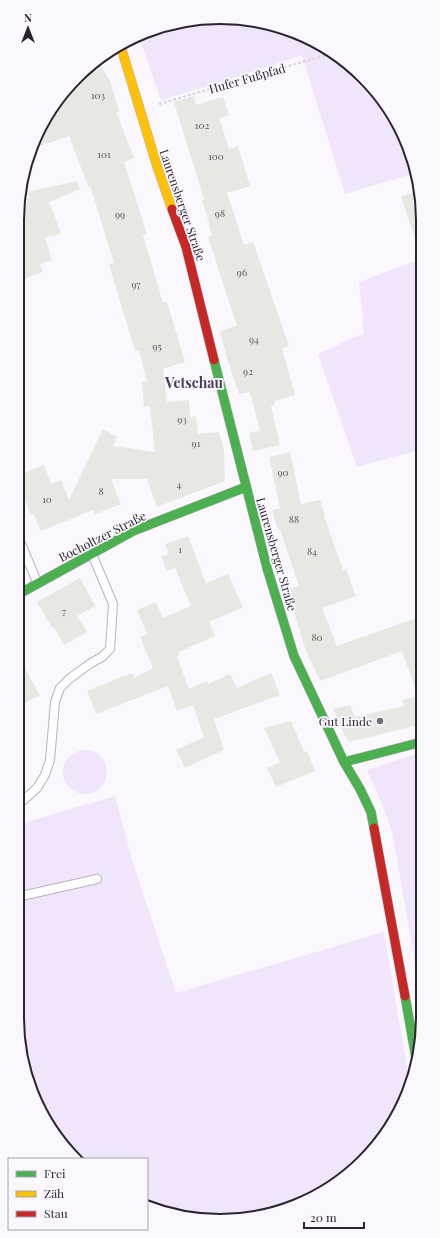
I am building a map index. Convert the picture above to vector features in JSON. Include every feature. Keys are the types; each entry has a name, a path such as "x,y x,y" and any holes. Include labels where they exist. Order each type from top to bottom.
{"street":[{"name":"Laurensberger Straße","path":"122,50 156,166 186,247 267,568 294,656 344,762 360,789 371,812 414,1046"},
{"name":"Bocholtzer Straße","path":"24,591 132,531 246,487"},
{"path":"344,762 416,744"}],"lane":[{"path":"24,551 37,583"},
{"path":"24,800 37,788 45,775 50,760 55,702 60,688 69,679 91,663 102,658 110,649 113,604 92,553"},
{"path":"24,895 97,879"}],"path":[{"name":"Hufer Fußpfad","path":"161,103 326,55"}],"shaded area":[{"path":"207,24 233,24 283,34 318,50 359,81 390,122 406,157 410,174 345,194 302,55 161,100 140,41 157,34"},
{"path":"416,261 416,451 357,467 318,354 364,333 359,282"},
{"path":"85,750 97,754 103,760 107,772 103,784 97,790 85,794 73,790 67,784 63,772 67,760 73,754"},
{"path":"416,754 416,969 392,831 367,770"},
{"path":"115,796 133,863 176,993 384,932 408,1073 396,1105 390,1116 359,1157 318,1188 283,1204 233,1214 207,1214 169,1207 148,1200 148,1158 81,1157 57,1127 44,1105 34,1081 28,1056 24,1031 24,823"}],"building":[{"path":"102,68 110,81 119,111 116,112 134,158 124,162 147,234 143,235 163,303 167,302 185,362 163,369 167,402 189,400 190,417 196,416 198,434 219,432 224,450 225,481 157,507 147,479 111,479 121,504 95,514 93,510 41,531 34,514 31,515 24,498 24,473 44,465 51,484 61,480 69,500 103,429 117,437 113,446 155,452 150,406 144,407 142,382 147,381 139,350 135,351 109,264 114,263 90,185 88,186 69,136 38,146 44,133 57,111 81,81 92,72"},
{"path":"194,96 196,105 223,97 229,115 219,118 229,149 238,146 250,186 227,193 244,245 253,242 289,346 282,348 295,395 274,401 275,405 271,406 280,445 253,451 249,433 260,431 250,392 239,394 220,331 237,326 208,237 212,236 202,200 204,199 174,102"},
{"path":"77,181 80,189 49,202 61,233 53,237 52,235 45,238 52,260 40,264 43,272 24,279 24,207 25,199 30,198 27,192"},
{"path":"414,192 416,207 416,241 401,197"},
{"path":"290,452 301,504 320,500 343,570 346,569 356,596 322,608 337,646 416,618 416,690 402,651 320,681 306,651 287,590 299,586 280,530 278,531 272,510 280,508 269,457"},
{"path":"188,536 206,583 228,574 243,607 209,622 215,636 179,652 180,654 177,656 189,689 207,681 208,684 230,674 237,688 271,673 280,695 214,719 224,750 185,768 176,750 204,737 193,705 177,711 168,686 96,714 87,691 132,673 134,678 153,668 140,637 147,634 137,610 156,602 163,618 191,606 175,568 167,571 161,556 169,554 165,544"},
{"path":"80,578 95,606 77,616 87,632 64,645 37,602"},
{"path":"24,666 40,696 24,703"},
{"path":"416,696 416,725 349,742 333,709 350,705 355,717 404,706 402,700"},
{"path":"291,721 304,752 307,751 315,771 276,787 267,768 280,762 264,728"}],"traffic: fast":[{"path":"214,360 267,568 294,656 344,762 360,789 371,812 374,828"},
{"path":"24,591 133,531 246,487"},
{"path":"344,762 416,744"},
{"path":"405,996 414,1046"}],"traffic: slow":[{"path":"122,50 157,166 172,209"}],"traffic: jam":[{"path":"172,209 186,247 214,360"},
{"path":"374,828 405,996"}],"place":[{"name":"Gut Linde","path":"380,721"}],"district":[{"name":"Vetschau","path":"194,382"}]}
